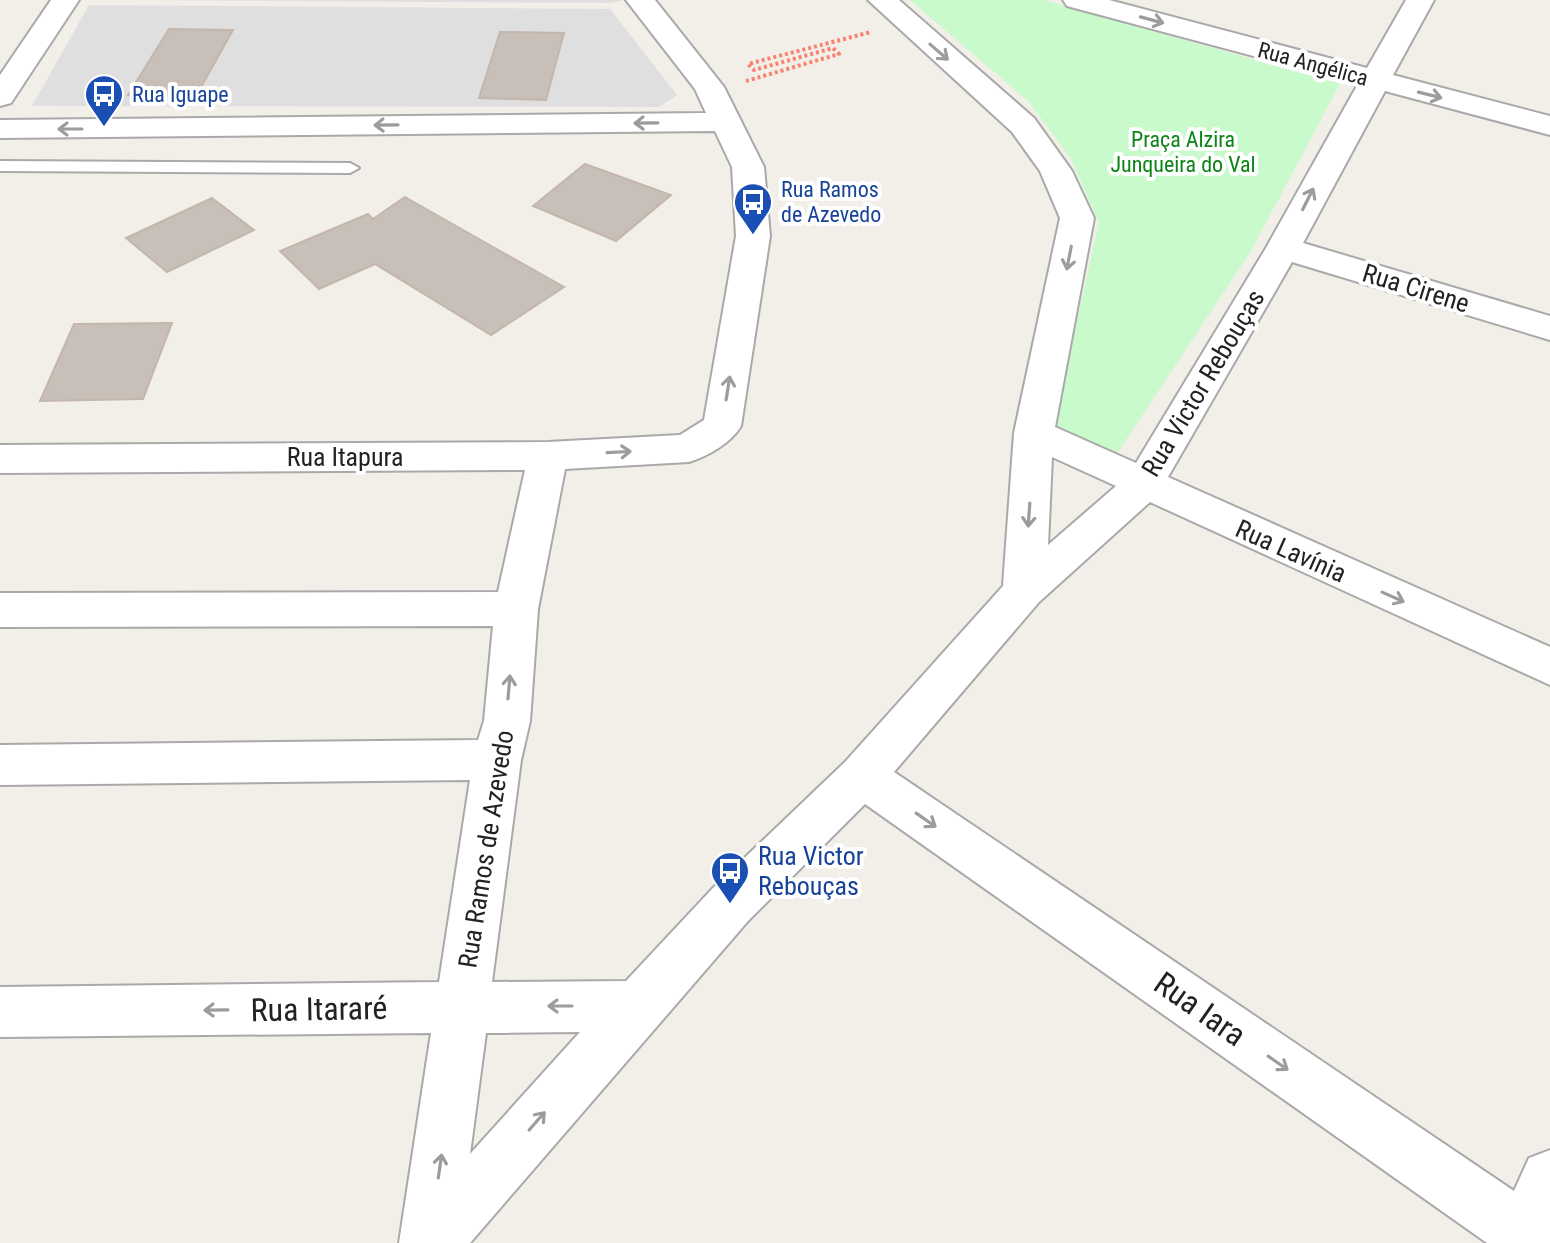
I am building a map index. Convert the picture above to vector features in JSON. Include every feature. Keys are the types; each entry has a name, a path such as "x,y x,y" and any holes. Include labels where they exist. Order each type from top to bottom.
{"street":[{"path":"0,97 65,0"},
{"path":"0,129 724,122 709,87 640,0"},
{"name":"Rua Angélica","path":"1077,0 1550,126"},
{"name":"Rua Victor Rebouças","path":"430,1243 730,905 862,776 1024,591 1143,485 1283,248 1373,80 1420,0"},
{"path":"894,12 1023,125 1056,171 1077,218 1034,433 1024,591"},
{"name":"Rua Itapura","path":"0,460 548,456 689,448 722,426 753,236 748,167 724,122"},
{"name":"Rua Cirene","path":"1283,248 1550,328"},
{"name":"Rua Lavínia","path":"1034,433 1550,667"},
{"name":"Rua Ramos de Azevedo","path":"430,1243 497,760 507,721 516,609 548,456"},
{"path":"0,610 516,609"},
{"path":"0,765 497,760"},
{"name":"Rua Iara","path":"862,776 1528,1240"},
{"name":"Rua Itararé","path":"0,1012 638,1006"},
{"path":"1528,1240 1550,1179"}],"lane":[{"path":"0,166 350,168"}],"path":[{"path":"709,87 741,82 839,54 833,48 754,70 748,64 894,12"}],"shaded area":[{"path":"118,0 625,0 608,3"},
{"path":"89,5 610,9 677,95 659,107 32,106"}],"green space":[{"name":"Praça Alzira Junqueira do Val","path":"910,0 1044,0 1340,84 1251,251 1114,458 1052,432 1099,223 1071,159 1029,102"}],"building":[{"path":"169,29 233,30 196,96 128,95"},
{"path":"500,32 564,33 546,100 479,98"},
{"path":"585,164 671,195 616,241 533,206"},
{"path":"405,197 564,287 491,335 375,264 319,289 280,251 368,214 373,219"},
{"path":"212,198 254,230 167,272 126,238"},
{"path":"172,323 143,399 40,401 74,324"}],"place":[{"name":"Rua Iguape","path":"104,128"},
{"name":"Rua Ramos de Azevedo","path":"753,236"},
{"name":"Rua Victor Rebouças","path":"730,905"}]}
